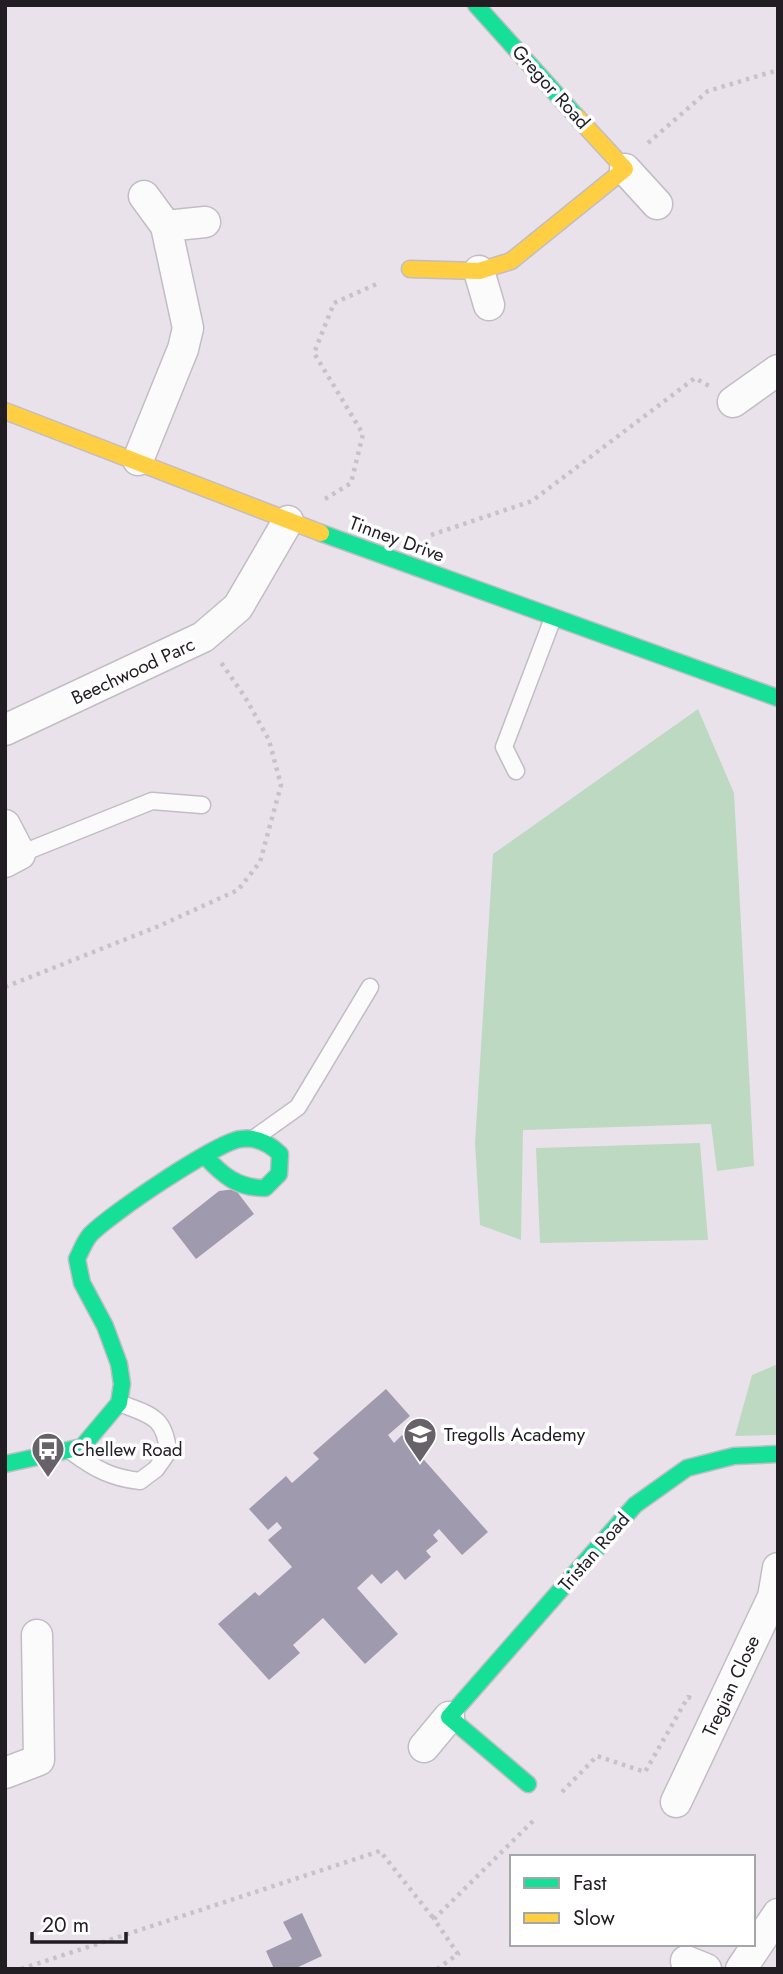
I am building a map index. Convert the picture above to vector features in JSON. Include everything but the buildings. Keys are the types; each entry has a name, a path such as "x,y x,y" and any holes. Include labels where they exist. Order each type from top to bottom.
{"street":[{"name":"Gregor Road","path":"476,5 657,204"},
{"path":"410,269 479,271 511,261 625,169"},
{"path":"138,460 183,349 188,328 166,226 144,196"},
{"path":"166,226 205,222"},
{"path":"479,271 489,305"},
{"path":"733,402 778,370"},
{"name":"Tinney Drive","path":"5,411 138,460 288,521 778,698"},
{"name":"Beechwood Parc","path":"5,730 203,637 238,607 288,521"},
{"path":"5,825 13,858"},
{"path":"5,1464 82,1447 119,1403 122,1384 119,1364 104,1326 82,1283 77,1259 90,1235 205,1156 233,1139 254,1139 271,1144 280,1154 279,1174 265,1188 244,1189 228,1182 205,1156"},
{"name":"Tristan Road","path":"424,1747 635,1505 687,1468 734,1456 778,1454"},
{"name":"Tregian Close","path":"676,1802 773,1597 778,1568"},
{"path":"5,1773 39,1760 37,1635"},
{"path":"449,1717 528,1784"},
{"path":"741,1969 778,1914"}],"lane":[{"path":"516,771 504,747 553,618"},
{"path":"13,858 152,801 202,805"},
{"path":"254,1139 298,1107 370,987"},
{"path":"72,1451 94,1468 115,1478 140,1480 156,1469 168,1452 166,1431 153,1416 119,1403"}],"path":[{"path":"656,133 708,91 778,70"},
{"path":"288,521 351,483 363,433 314,353 334,303 410,269"},
{"path":"429,536 532,501 695,378 733,402"},
{"path":"5,988 159,926 238,890 260,862 281,785 269,740 245,697 203,637"},
{"path":"559,1795 597,1756 645,1772 688,1698 719,1711"},
{"path":"434,1919 540,1814"},
{"path":"21,1969 380,1851 458,1954 437,1969"}],"green space":[{"path":"698,709 734,793 754,1166 717,1171 711,1124 523,1130 521,1240 480,1225 475,1143 493,854"},
{"path":"700,1143 708,1240 540,1243 536,1148"},
{"path":"778,1364 778,1435 735,1436 752,1375"}],"traffic: fast":[{"path":"476,5 577,117"},
{"path":"321,533 778,698"},
{"path":"5,1464 82,1447 119,1403 122,1384 119,1364 105,1326 82,1283 77,1259 90,1235 163,1181 210,1152 241,1139 257,1140 280,1154 279,1174 265,1188 247,1186 225,1175 205,1156"},
{"path":"528,1784 449,1717 635,1505 687,1468 734,1456 778,1454"}],"traffic: slow":[{"path":"410,269 479,271 511,261 625,169 577,117"},
{"path":"5,411 321,533"}],"place":[{"name":"Tregolls Academy","path":"420,1464"},
{"name":"Chellew Road","path":"48,1479"}]}
